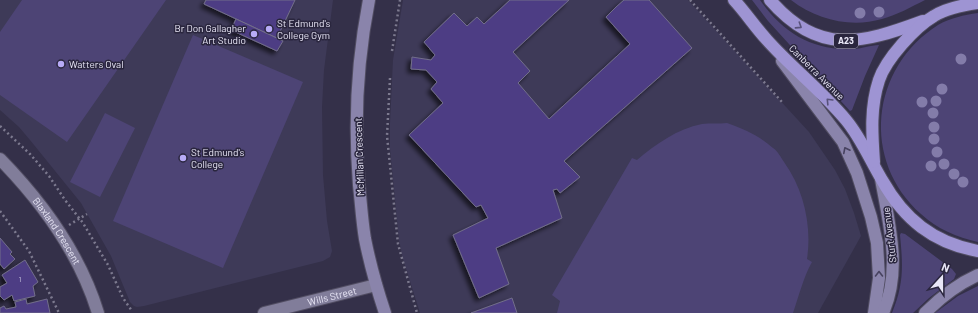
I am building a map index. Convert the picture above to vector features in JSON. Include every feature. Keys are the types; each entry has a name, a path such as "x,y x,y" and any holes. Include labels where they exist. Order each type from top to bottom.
{"highway":[{"name":"Canberra Avenue","path":"770,0 788,18 806,31 816,36 839,40 858,40 876,36 958,6 978,3"},
{"name":"Canberra Avenue","path":"738,3 767,40 831,103 855,132 881,179 904,212 928,232 945,242 978,251"},
{"name":"Canberra Avenue","path":"875,167 872,137 872,114 879,78 900,46 933,16"}],"main road":[{"name":"McMillan Crescent","path":"369,0 359,68 356,133 362,220 365,239 384,313"},
{"path":"933,16 955,0"},
{"path":"767,40 836,133 854,164 877,243 879,278 874,313"},
{"name":"Sturt Avenue","path":"881,179 891,232 894,260 892,282 883,313"},
{"path":"925,313 951,290 978,275"}],"street":[{"name":"Blaxland Crescent","path":"0,159 40,204 58,231 81,268 92,293 98,313"},
{"name":"Wills Street","path":"264,313 376,285"}],"path":[{"path":"392,51 400,0"},
{"path":"690,0 782,102"},
{"path":"390,78 388,136 398,244 417,313"},
{"path":"0,126 30,154 49,176 80,218 101,252 123,298 132,311"},
{"path":"0,210 29,251 58,313"},
{"path":"58,231 87,214"}],"shaded area":[{"name":"St Edmund's College","path":"0,0 333,0 324,70 322,107 323,175 327,221 332,251 330,257 323,261 144,306 134,306 130,302 111,256 81,203 19,127 0,110"},
{"name":"Watters Oval","path":"22,0 166,0 67,142 0,95 0,32"},
{"path":"403,0 688,0 809,132 835,170 845,189 861,236 818,313 420,313 403,259 399,240 390,149 393,60"},
{"path":"752,0 760,0 788,30 811,43 837,49 855,49 879,45 852,110 850,111 768,21"},
{"path":"791,0 925,0 904,11 888,17 870,22 858,23 823,17 812,13"},
{"path":"978,13 978,242 962,238 934,224 921,214 902,192 889,168 882,142 882,116 887,90 898,65 915,43 947,20"},
{"path":"193,35 303,82 223,268 113,221"},
{"path":"105,113 135,128 100,197 70,182"},
{"path":"727,123 757,136 767,143 779,155 797,184 805,209 807,221 807,259 812,262 793,313 557,313 560,301 552,295 632,158 637,160 659,143 684,129 702,124"},
{"path":"901,233 905,234 952,269 956,274 954,279 929,298 913,313 892,313 901,284"},
{"path":"978,286 978,313 935,313 958,296"}],"building":[{"name":"St Edmund's College Gym","path":"206,0 295,0 277,38 204,4"},
{"path":"510,0 569,0 513,52 530,71 518,83 549,119 630,44 606,17 624,0 649,0 692,48 564,161 580,177 560,193 557,189 553,190 562,218 496,248 509,284 479,298 453,235 488,218 481,205 476,207 409,135 443,103 431,89 437,82 426,70 411,69 412,57 431,60 435,55 424,42 454,13 467,26 477,17 484,24"},
{"name":"Br Don Gallagher Art Studio","path":"236,19 283,41 277,51 231,30"},
{"path":"0,238 12,252 10,254 15,259 4,269 0,264"},
{"path":"25,260 38,282 33,286 35,296 14,301 12,295 4,300 0,296 0,287 7,283 2,275"},
{"path":"512,298 517,313 471,313"},
{"path":"26,299 27,304 47,299 50,313 0,313 0,308 4,306 6,309 16,307 15,302"}],"place":[{"name":"St Edmund's College Gym","path":"269,29"},
{"name":"Br Don Gallagher Art Studio","path":"254,34"},
{"name":"Watters Oval","path":"61,64"},
{"name":"St Edmund's College","path":"183,158"}]}
